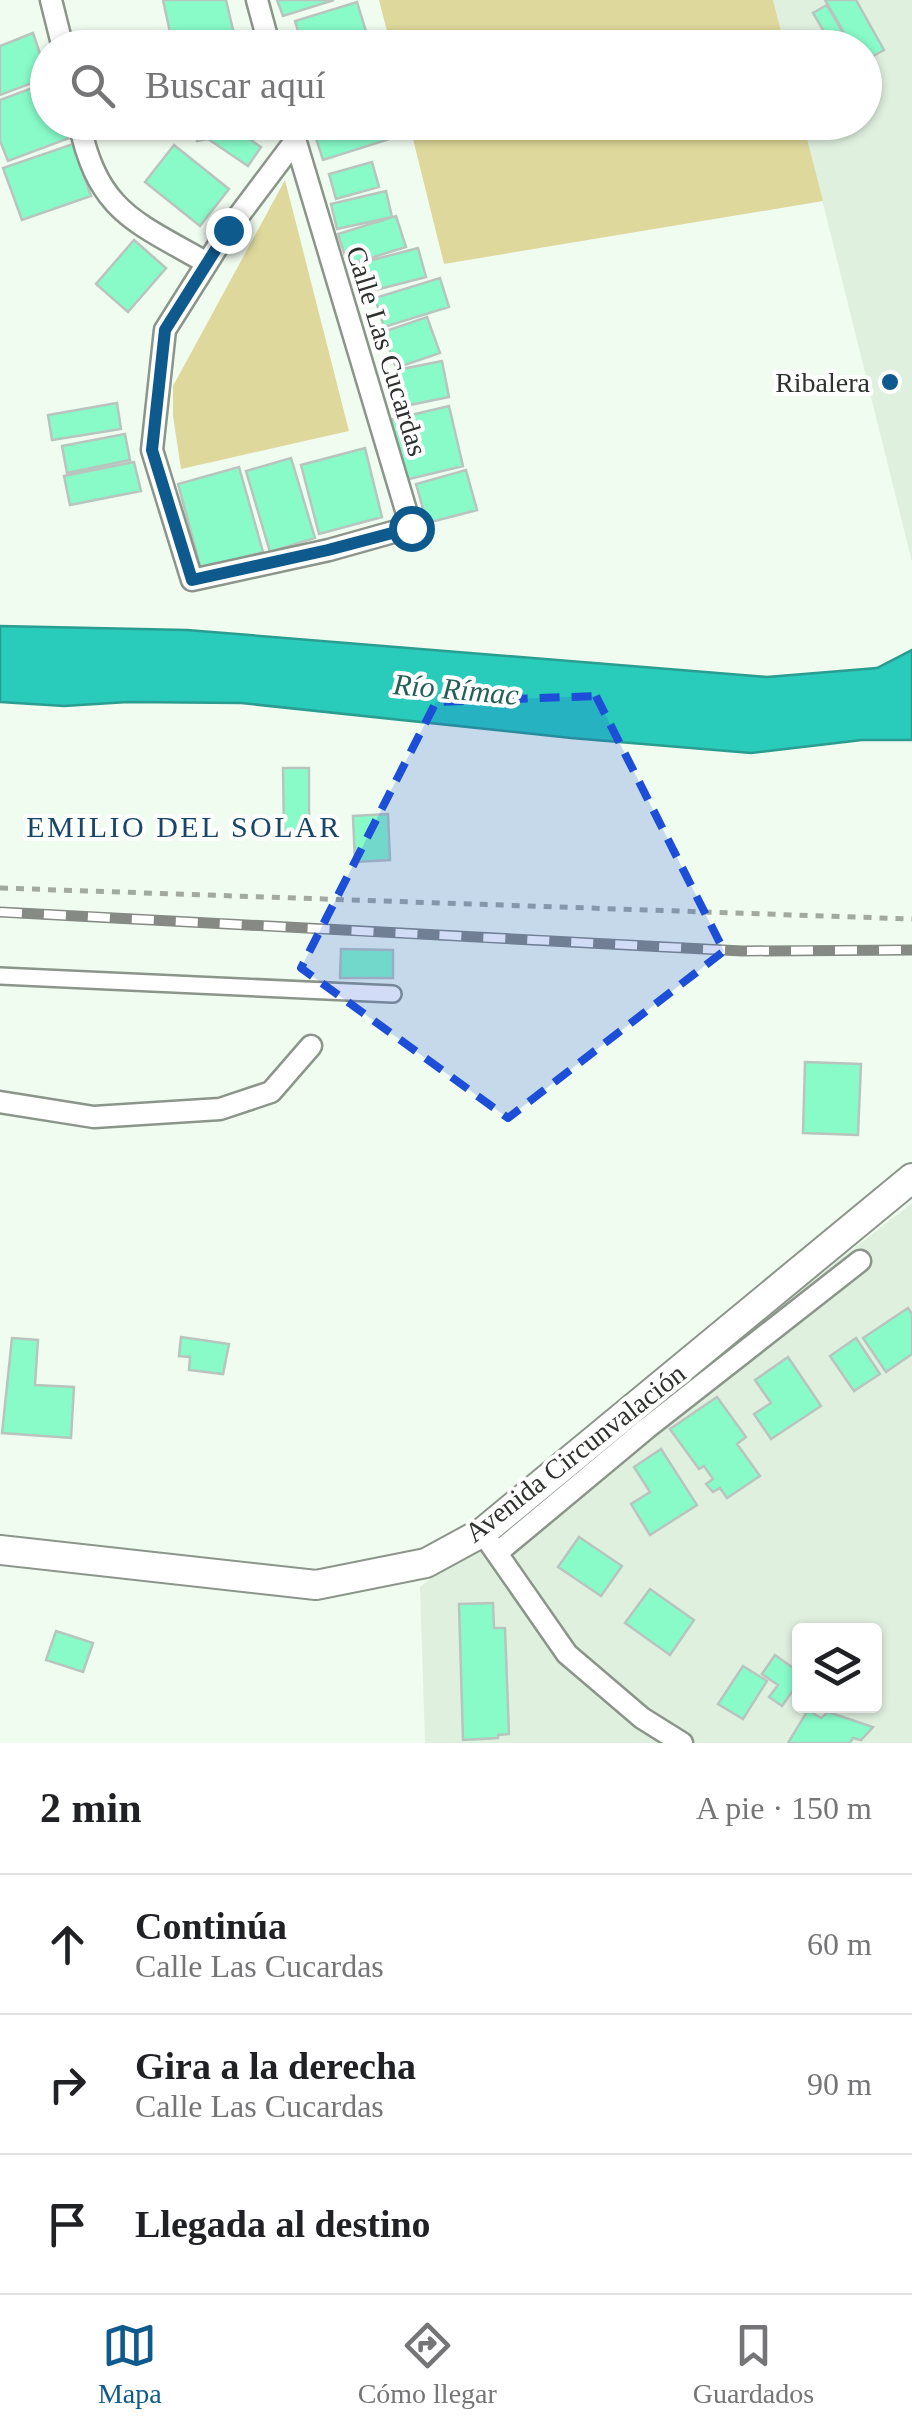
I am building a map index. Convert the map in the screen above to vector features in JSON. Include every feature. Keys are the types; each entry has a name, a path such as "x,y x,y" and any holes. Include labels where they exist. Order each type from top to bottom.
{"street":[{"path":"51,0 60,30"},
{"path":"257,0 265,30"},
{"path":"83,140 87,160 112,203 138,224 207,263"},
{"name":"Calle Las Cucardas","path":"287,140 165,330 152,450 192,580 411,528 294,140"},
{"path":"0,976 393,994"},
{"path":"0,1102 94,1117 220,1109 271,1092 311,1046"},
{"name":"Avenida Circunvalación","path":"0,1550 316,1585 426,1563 490,1543 912,1178"},
{"path":"682,1743 642,1718 566,1654 490,1543 647,1428 860,1261"}],"path":[{"path":"0,888 912,918"}],"highlighted area":[{"path":"596,696 724,951 508,1118 301,968 436,702"}],"shaded area":[{"path":"379,0 773,0 781,30 387,30"},
{"name":"Ribalera","path":"773,0 912,0 912,562 807,140 882,140 882,30 781,30"},
{"path":"413,140 807,140 823,201 444,264"},
{"path":"285,180 349,431 181,469 173,386"},
{"path":"912,1203 912,1743 425,1743 420,1587"}],"water":[{"name":"Río Rímac","path":"0,626 187,630 767,677 877,668 912,650 912,740 862,740 751,753 241,703 64,706 0,702"}],"building":[{"path":"163,0 226,0 233,30 169,30"},
{"path":"277,0 334,0 283,16"},
{"path":"825,0 856,0 873,30 842,30"},
{"path":"357,2 366,30 298,30 295,21"},
{"path":"827,5 842,30 823,30 813,13"},
{"path":"30,34 30,84 0,95 0,46"},
{"path":"30,89 30,140 64,140 8,161 0,141 0,100"},
{"path":"209,140 251,140 261,147 248,166"},
{"path":"317,140 386,140 323,160"},
{"path":"73,144 91,196 22,220 3,168"},
{"path":"174,145 229,189 200,226 145,182"},
{"path":"372,162 379,187 336,199 329,174"},
{"path":"386,191 392,217 337,229 331,204"},
{"path":"396,216 406,247 348,265 338,234"},
{"path":"134,240 166,268 128,312 96,284"},
{"path":"418,248 426,277 364,293 357,264"},
{"path":"440,278 449,307 384,327 375,298"},
{"path":"427,317 440,353 396,368 383,332"},
{"path":"442,361 449,397 405,406 397,370"},
{"path":"117,403 121,429 52,440 48,415"},
{"path":"449,406 463,466 405,480 390,420"},
{"path":"125,434 130,460 67,473 62,446"},
{"path":"365,448 382,517 319,534 301,465"},
{"path":"291,458 315,538 270,552 246,471"},
{"path":"134,462 141,491 70,505 64,476"},
{"path":"239,467 263,552 201,569 178,484"},
{"path":"466,470 477,510 427,523 416,484"},
{"path":"283,768 309,768 309,834 284,834"},
{"path":"388,814 390,860 355,862 353,816"},
{"path":"341,949 393,950 393,978 340,978"},
{"path":"805,1062 861,1064 858,1135 803,1133"},
{"path":"908,1308 912,1314 912,1354 886,1372 863,1338"},
{"path":"181,1337 229,1344 223,1374 189,1370 190,1357 179,1356"},
{"path":"12,1338 38,1340 35,1385 74,1387 71,1438 2,1433"},
{"path":"856,1338 880,1374 854,1391 830,1356"},
{"path":"788,1357 821,1406 771,1439 754,1414 771,1403 755,1380"},
{"path":"717,1397 746,1437 737,1444 760,1476 727,1498 720,1488 713,1492 706,1484 713,1479 704,1466 699,1469 670,1429"},
{"path":"661,1449 697,1505 650,1535 631,1504 650,1492 634,1467"},
{"path":"579,1537 622,1566 601,1596 558,1567"},
{"path":"650,1589 694,1620 670,1655 625,1623"},
{"path":"493,1603 494,1628 505,1628 509,1734 463,1740 459,1604"},
{"path":"56,1631 93,1643 83,1672 46,1660"},
{"path":"775,1655 792,1667 792,1692 782,1706 769,1697 778,1685 762,1674"},
{"path":"743,1666 767,1681 743,1719 718,1704"},
{"path":"806,1713 821,1718 831,1713 873,1727 861,1740 853,1738 850,1743 788,1743"}],"railway":[{"path":"0,912 742,951 912,950"}],"place":[{"name":"Ribalera","path":"890,382"}],"district":[{"name":"EMILIO DEL SOLAR","path":"184,826"}],"route":[{"path":"228,230 165,330 152,450 192,580 411,528"}]}
